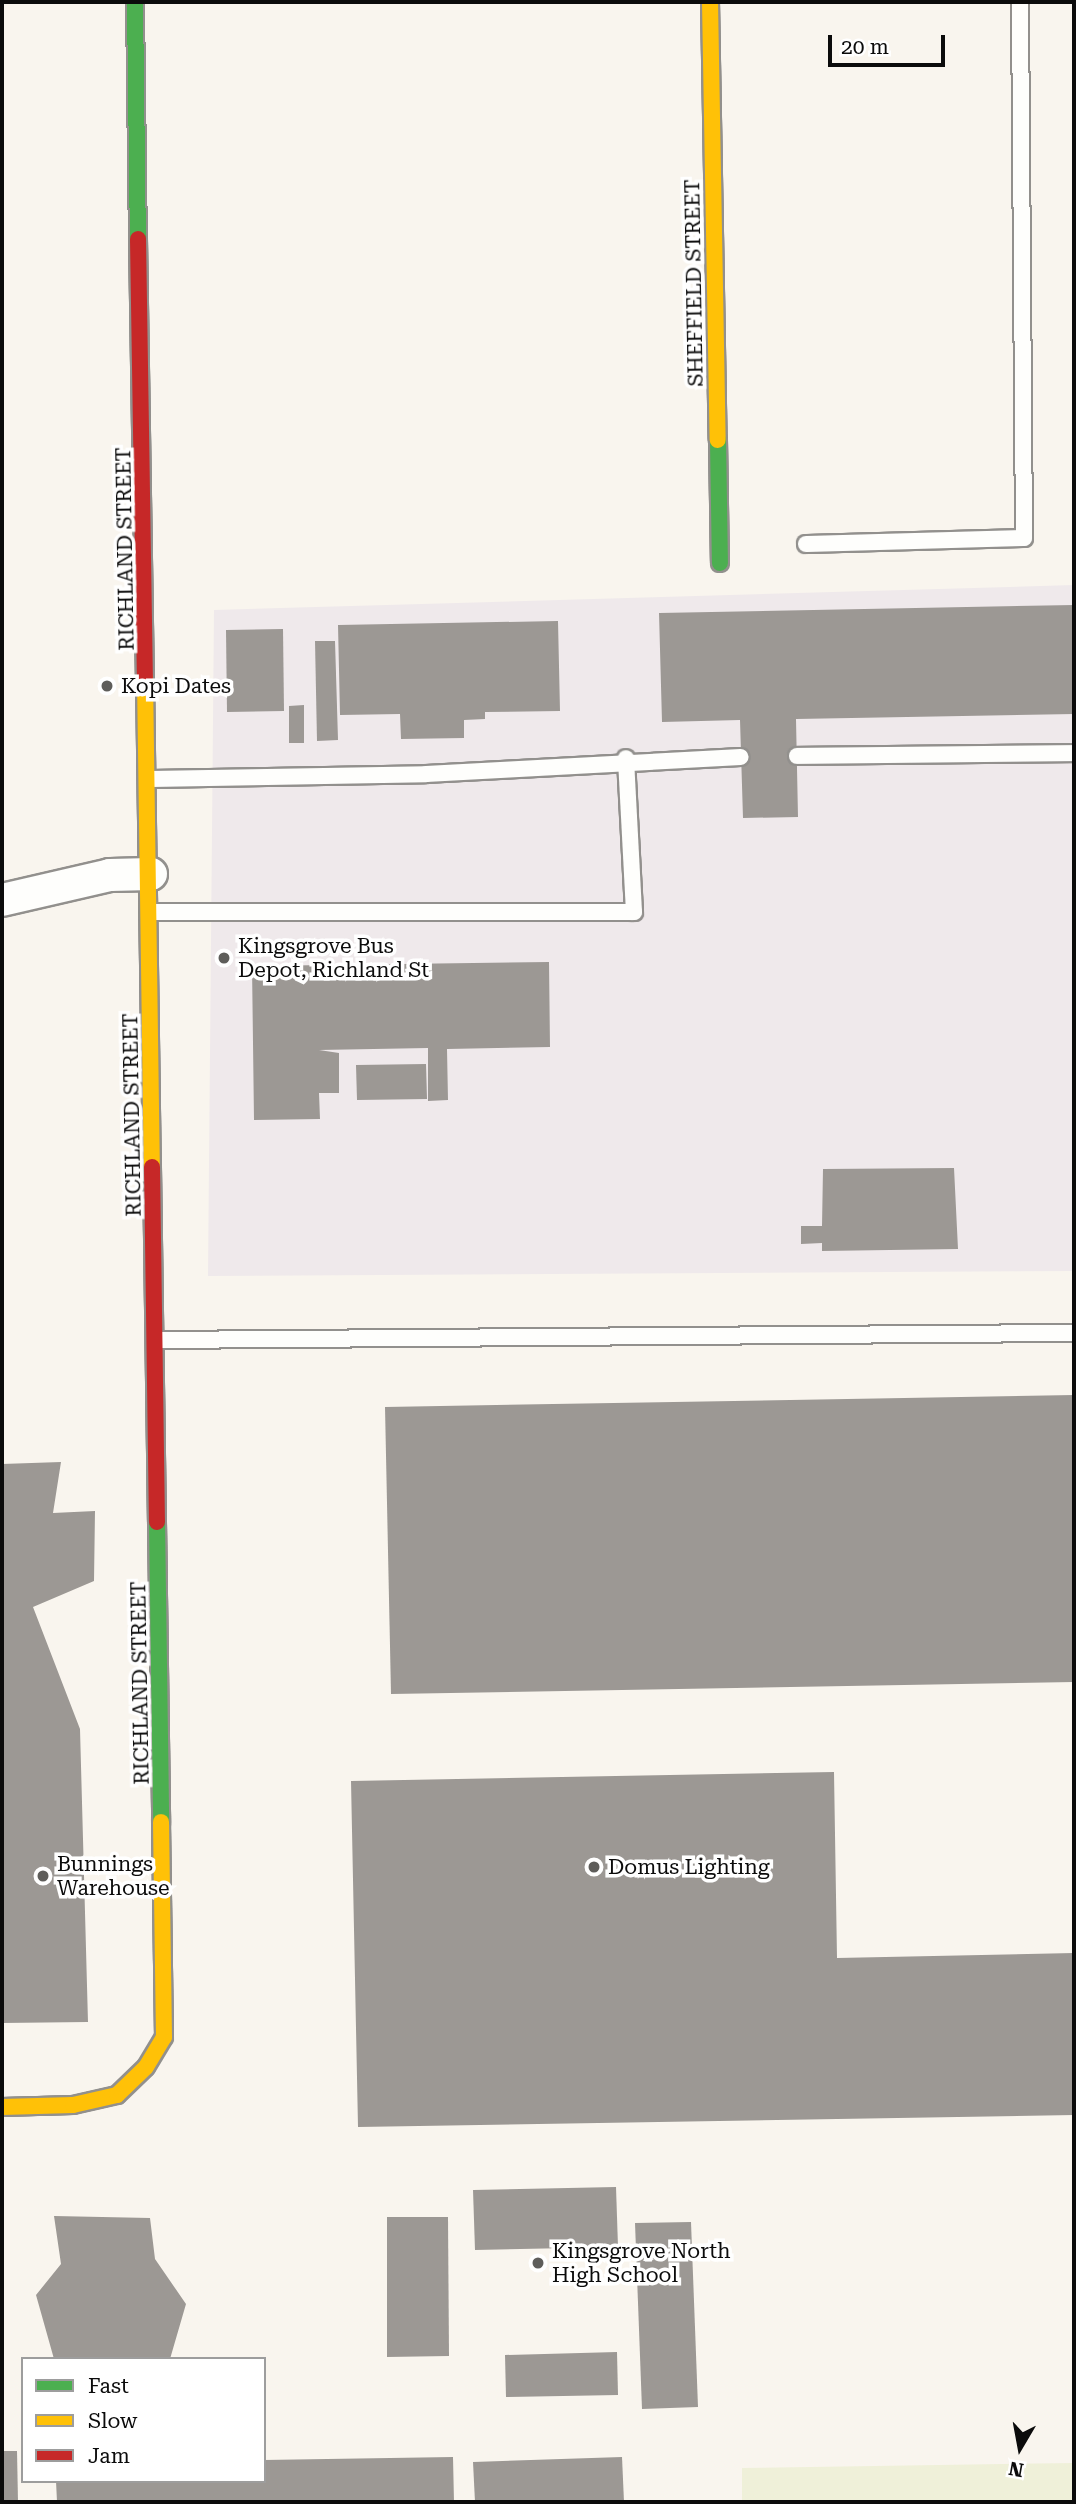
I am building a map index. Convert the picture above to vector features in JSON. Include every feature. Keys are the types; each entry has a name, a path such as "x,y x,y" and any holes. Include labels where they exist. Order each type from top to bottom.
{"street":[{"name":"RICHLAND STREET","path":"2,2107 73,2105 117,2095 146,2067 164,2037 152,912 135,2"},
{"name":"SHEFFIELD STREET","path":"710,2 720,563"},
{"path":"2,900 110,875 151,874"}],"lane":[{"path":"806,544 1024,538 1020,2"},
{"path":"797,756 1074,752"},
{"path":"150,779 426,774 626,758 741,757"},
{"path":"152,912 634,912 626,758"},
{"path":"156,1340 1074,1333"}],"shaded area":[{"path":"1074,585 1074,1271 208,1276 214,610"}],"green space":[{"path":"1074,2463 1074,2502 742,2502 742,2468"}],"building":[{"path":"1074,605 1074,714 796,719 798,817 743,818 740,720 662,722 659,613"},
{"path":"558,621 560,711 485,712 485,719 464,720 464,738 401,739 400,714 340,715 338,625"},
{"path":"283,629 284,711 227,712 226,630"},
{"path":"315,641 335,641 338,740 317,741"},
{"path":"304,705 304,743 289,743 289,706"},
{"path":"549,962 550,1047 447,1049 448,1100 428,1101 428,1048 319,1050 339,1053 339,1093 319,1093 320,1119 254,1120 252,966"},
{"path":"426,1064 427,1099 357,1100 356,1065"},
{"path":"954,1168 958,1249 822,1251 822,1243 801,1244 801,1226 822,1226 823,1169"},
{"path":"1074,1395 1074,1682 391,1694 385,1407"},
{"name":"Bunnings Warehouse","path":"61,1462 53,1513 95,1511 94,1581 33,1607 80,1729 88,2022 2,2023 2,1464"},
{"name":"Domus Lighting","path":"834,1772 837,1958 1074,1953 1074,2115 358,2127 351,1781"},
{"path":"616,2187 618,2247 475,2250 473,2190"},
{"path":"54,2216 150,2218 155,2259 186,2304 171,2357 53,2357 36,2295 61,2264"},
{"path":"387,2217 448,2217 449,2356 387,2357"},
{"path":"691,2222 698,2407 642,2409 635,2223"},
{"path":"617,2352 618,2395 506,2397 505,2355"},
{"path":"2,2451 17,2451 18,2502 2,2502"},
{"path":"453,2457 454,2502 57,2502 56,2483 266,2483 266,2460"},
{"path":"622,2457 624,2502 475,2502 473,2462"}],"traffic: fast":[{"path":"135,2 138,239"},
{"path":"718,440 720,563"},
{"path":"157,1522 161,1822"}],"traffic: slow":[{"path":"710,2 718,440"},
{"path":"145,678 152,1167"},
{"path":"2,2107 73,2105 117,2095 146,2067 164,2037 161,1822"}],"traffic: jam":[{"path":"138,239 145,678"},
{"path":"152,1167 157,1522"}],"place":[{"name":"Kopi Dates","path":"107,686"},
{"name":"Kingsgrove Bus Depot, Richland St","path":"224,958"},
{"name":"Domus Lighting","path":"594,1867"},
{"name":"Bunnings Warehouse","path":"43,1876"},
{"name":"Kingsgrove North High School","path":"538,2263"}]}
